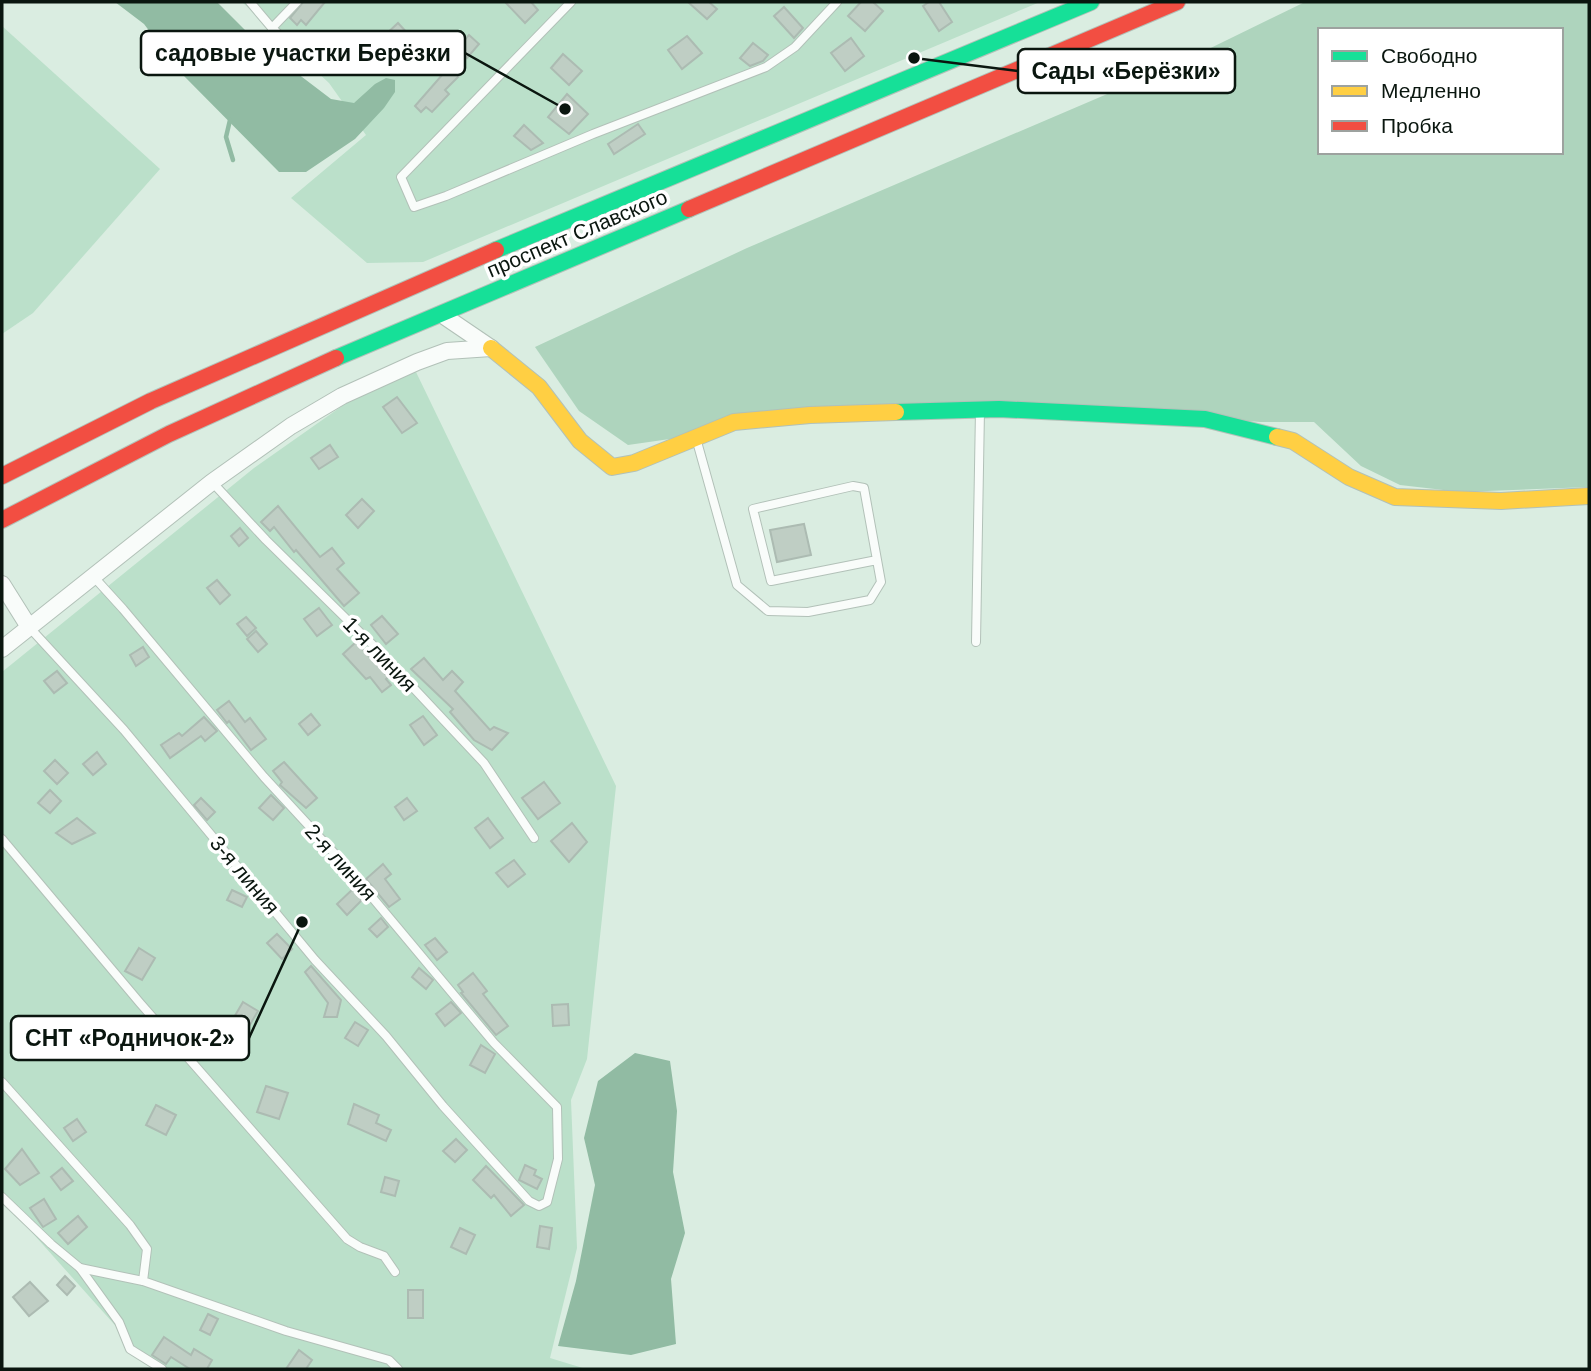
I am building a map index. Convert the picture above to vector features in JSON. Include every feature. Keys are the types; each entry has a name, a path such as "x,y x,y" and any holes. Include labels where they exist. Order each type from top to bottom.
{"main road":[{"name":"проспект Славского","path":"2,477 151,401 256,354 577,215 1091,2"},
{"name":"проспект Славского","path":"2,520 169,434 350,352 1177,2"},
{"path":"491,348 539,387 580,441 612,467 634,463 734,422 810,415 980,410 1205,419 1293,441 1349,477 1395,497 1501,500 1589,496"}],"street":[{"path":"441,314 491,348"},
{"path":"2,649 212,482 291,425 342,396 417,362 447,351 491,348"},
{"path":"2,584 29,627"}],"lane":[{"path":"250,2 272,28 306,60"},
{"path":"272,28 297,2"},
{"path":"571,2 401,177 414,207 766,67 795,47 837,2"},
{"path":"976,642 980,410"},
{"path":"696,438 737,585 768,611 808,612 870,600 881,582 864,488 853,486 754,509 771,580 877,560"},
{"name":"1-я линия","path":"212,482 266,540 376,648 484,763 534,838"},
{"name":"2-я линия","path":"93,576 264,776 364,886 494,1043 557,1107 558,1159"},
{"name":"3-я линия","path":"29,627 124,730 315,960 386,1036 443,1106 529,1201 539,1206 547,1202 558,1159"},
{"path":"2,839 140,1003 347,1239 384,1256 395,1272"},
{"path":"2,1083 130,1225 147,1249 143,1281"},
{"path":"2,1197 80,1268 119,1322 130,1349 162,1369"},
{"path":"80,1268 143,1281 286,1331 389,1360 398,1369"}],"shaded area":[{"path":"115,2 217,2 260,45 331,99 354,103 386,78 395,80 395,92 355,139 306,172 279,172 182,74 144,24"},
{"path":"242,2 1040,2 423,262 367,263 291,198 366,135 329,83"},
{"path":"1305,2 1589,2 1589,487 1461,492 1400,485 1361,466 1314,422 1260,422 1097,408 893,407 628,445 579,411 535,347 747,248 1182,62"},
{"path":"2,26 160,169 33,313 2,334"},
{"path":"416,372 616,786 587,1059 571,1100 577,1248 550,1358 586,1369 163,1369 139,1352 2,1199 2,672 254,468 362,392"},
{"path":"635,1053 670,1061 677,1111 673,1172 685,1233 671,1279 676,1344 631,1355 558,1346 576,1281 595,1185 584,1138 598,1081"}],"building":[{"path":"303,2 325,2 306,25 301,20 297,25 290,18"},
{"path":"505,2 531,2 538,10 525,23"},
{"path":"688,2 709,2 717,9 707,19"},
{"path":"861,2 873,2 883,11 865,31 848,16"},
{"path":"929,2 939,2 952,22 939,31 923,6"},
{"path":"784,7 803,28 794,38 774,16"},
{"path":"398,23 410,36 396,48 384,36"},
{"path":"469,35 479,44 467,58 457,48"},
{"path":"687,36 702,53 682,69 668,50"},
{"path":"851,38 864,56 845,71 831,53"},
{"path":"753,43 768,55 763,61 750,66 740,58"},
{"path":"563,54 582,71 569,85 551,68"},
{"path":"450,61 462,73 445,90 449,94 432,112 426,107 421,112 415,106 443,74 440,71"},
{"path":"567,94 588,114 569,134 548,117"},
{"path":"638,124 645,134 614,154 608,144"},
{"path":"524,125 543,143 531,150 514,136"},
{"path":"397,397 417,423 402,433 383,407"},
{"path":"330,445 338,457 319,469 311,458"},
{"path":"362,499 374,511 358,528 346,515"},
{"path":"278,506 320,557 332,548 344,563 337,569 359,593 344,606 274,527 270,531 261,522"},
{"path":"804,524 811,555 777,562 770,530"},
{"path":"240,528 248,538 239,546 231,536"},
{"path":"217,580 230,595 220,604 207,588"},
{"path":"319,608 332,625 317,636 304,619"},
{"path":"382,616 398,634 386,644 371,625"},
{"path":"246,617 256,628 247,636 237,624"},
{"path":"256,631 267,644 258,652 247,639"},
{"path":"356,642 388,677 386,679 391,685 382,692 370,677 366,679 343,654"},
{"path":"143,647 149,657 136,666 130,655"},
{"path":"424,658 443,680 452,671 463,682 455,691 490,730 494,727 508,733 492,750 474,740 450,712 453,709 411,669"},
{"path":"57,671 67,683 54,693 44,681"},
{"path":"229,701 245,722 250,718 266,739 251,750 217,710"},
{"path":"311,714 320,725 308,735 299,724"},
{"path":"423,716 437,735 424,745 410,725"},
{"path":"204,717 217,731 205,741 201,736 170,758 161,745 179,733 182,736"},
{"path":"97,752 106,764 93,775 83,764"},
{"path":"55,760 68,773 57,784 44,771"},
{"path":"284,762 317,798 306,808 280,785 282,782 273,771"},
{"path":"544,782 560,803 538,819 522,798"},
{"path":"50,790 61,801 50,813 38,803"},
{"path":"271,795 284,808 273,820 259,808"},
{"path":"201,798 215,812 207,820 194,805"},
{"path":"407,798 417,811 404,820 395,807"},
{"path":"77,818 95,833 72,844 56,833"},
{"path":"488,818 503,838 490,848 475,828"},
{"path":"572,823 587,842 569,862 551,841"},
{"path":"514,860 525,874 508,887 496,873"},
{"path":"383,864 391,874 385,879 400,899 389,907 366,879"},
{"path":"355,887 364,898 347,915 337,904"},
{"path":"232,890 247,897 242,907 227,900"},
{"path":"381,918 388,927 377,937 369,929"},
{"path":"277,934 292,949 282,959 267,943"},
{"path":"435,938 447,952 437,960 425,945"},
{"path":"139,948 155,958 142,980 125,971"},
{"path":"311,966 341,1000 337,1017 324,1017 328,1003 305,972"},
{"path":"419,968 433,980 426,989 412,977"},
{"path":"473,973 487,991 483,994 508,1026 496,1035 461,993 463,992 458,985"},
{"path":"243,1002 258,1011 248,1028 233,1019"},
{"path":"451,1002 461,1013 445,1026 436,1014"},
{"path":"568,1004 569,1025 553,1026 552,1005"},
{"path":"355,1022 368,1030 358,1046 345,1038"},
{"path":"481,1045 495,1054 485,1073 470,1065"},
{"path":"266,1086 288,1093 279,1119 257,1112"},
{"path":"354,1104 379,1115 376,1123 391,1130 386,1141 348,1124"},
{"path":"156,1105 176,1115 166,1135 146,1125"},
{"path":"77,1119 86,1132 73,1141 64,1128"},
{"path":"456,1139 467,1150 455,1162 443,1151"},
{"path":"22,1149 39,1173 20,1185 5,1169"},
{"path":"525,1165 536,1170 534,1175 542,1179 537,1189 519,1180"},
{"path":"486,1166 524,1205 511,1216 494,1195 491,1198 473,1180"},
{"path":"62,1168 73,1181 61,1190 51,1177"},
{"path":"385,1177 399,1181 395,1196 381,1192"},
{"path":"44,1199 56,1219 43,1227 30,1208"},
{"path":"78,1216 87,1227 68,1244 58,1233"},
{"path":"540,1226 552,1228 549,1249 537,1247"},
{"path":"460,1228 475,1235 466,1254 451,1247"},
{"path":"65,1276 75,1286 67,1295 57,1285"},
{"path":"30,1282 48,1301 29,1316 13,1297"},
{"path":"408,1290 423,1290 423,1318 408,1318"},
{"path":"208,1314 218,1319 210,1335 200,1330"},
{"path":"164,1337 191,1355 194,1349 212,1360 207,1369 190,1369 171,1357 166,1364 152,1355"},
{"path":"299,1350 312,1360 306,1369 286,1369"}],"waterway":[{"path":"230,120 226,137 233,160"}],"traffic: fast":[{"path":"496,250 1091,2"},
{"path":"336,358 689,209"},
{"path":"896,412 999,409 1205,419 1277,437"}],"traffic: slow":[{"path":"491,348 539,387 580,441 612,467 634,463 734,422 810,415 896,412"},
{"path":"1277,437 1293,441 1349,477 1395,497 1501,501 1589,496"}],"traffic: jam":[{"path":"689,209 1177,2"},
{"path":"2,476 151,401 496,250"},
{"path":"2,520 169,434 336,358"}],"place":[{"name":"Сады «Берёзки»","path":"914,58"},
{"name":"садовые участки Берёзки","path":"565,109"},
{"name":"СНТ «Родничок-2»","path":"302,922"}]}
